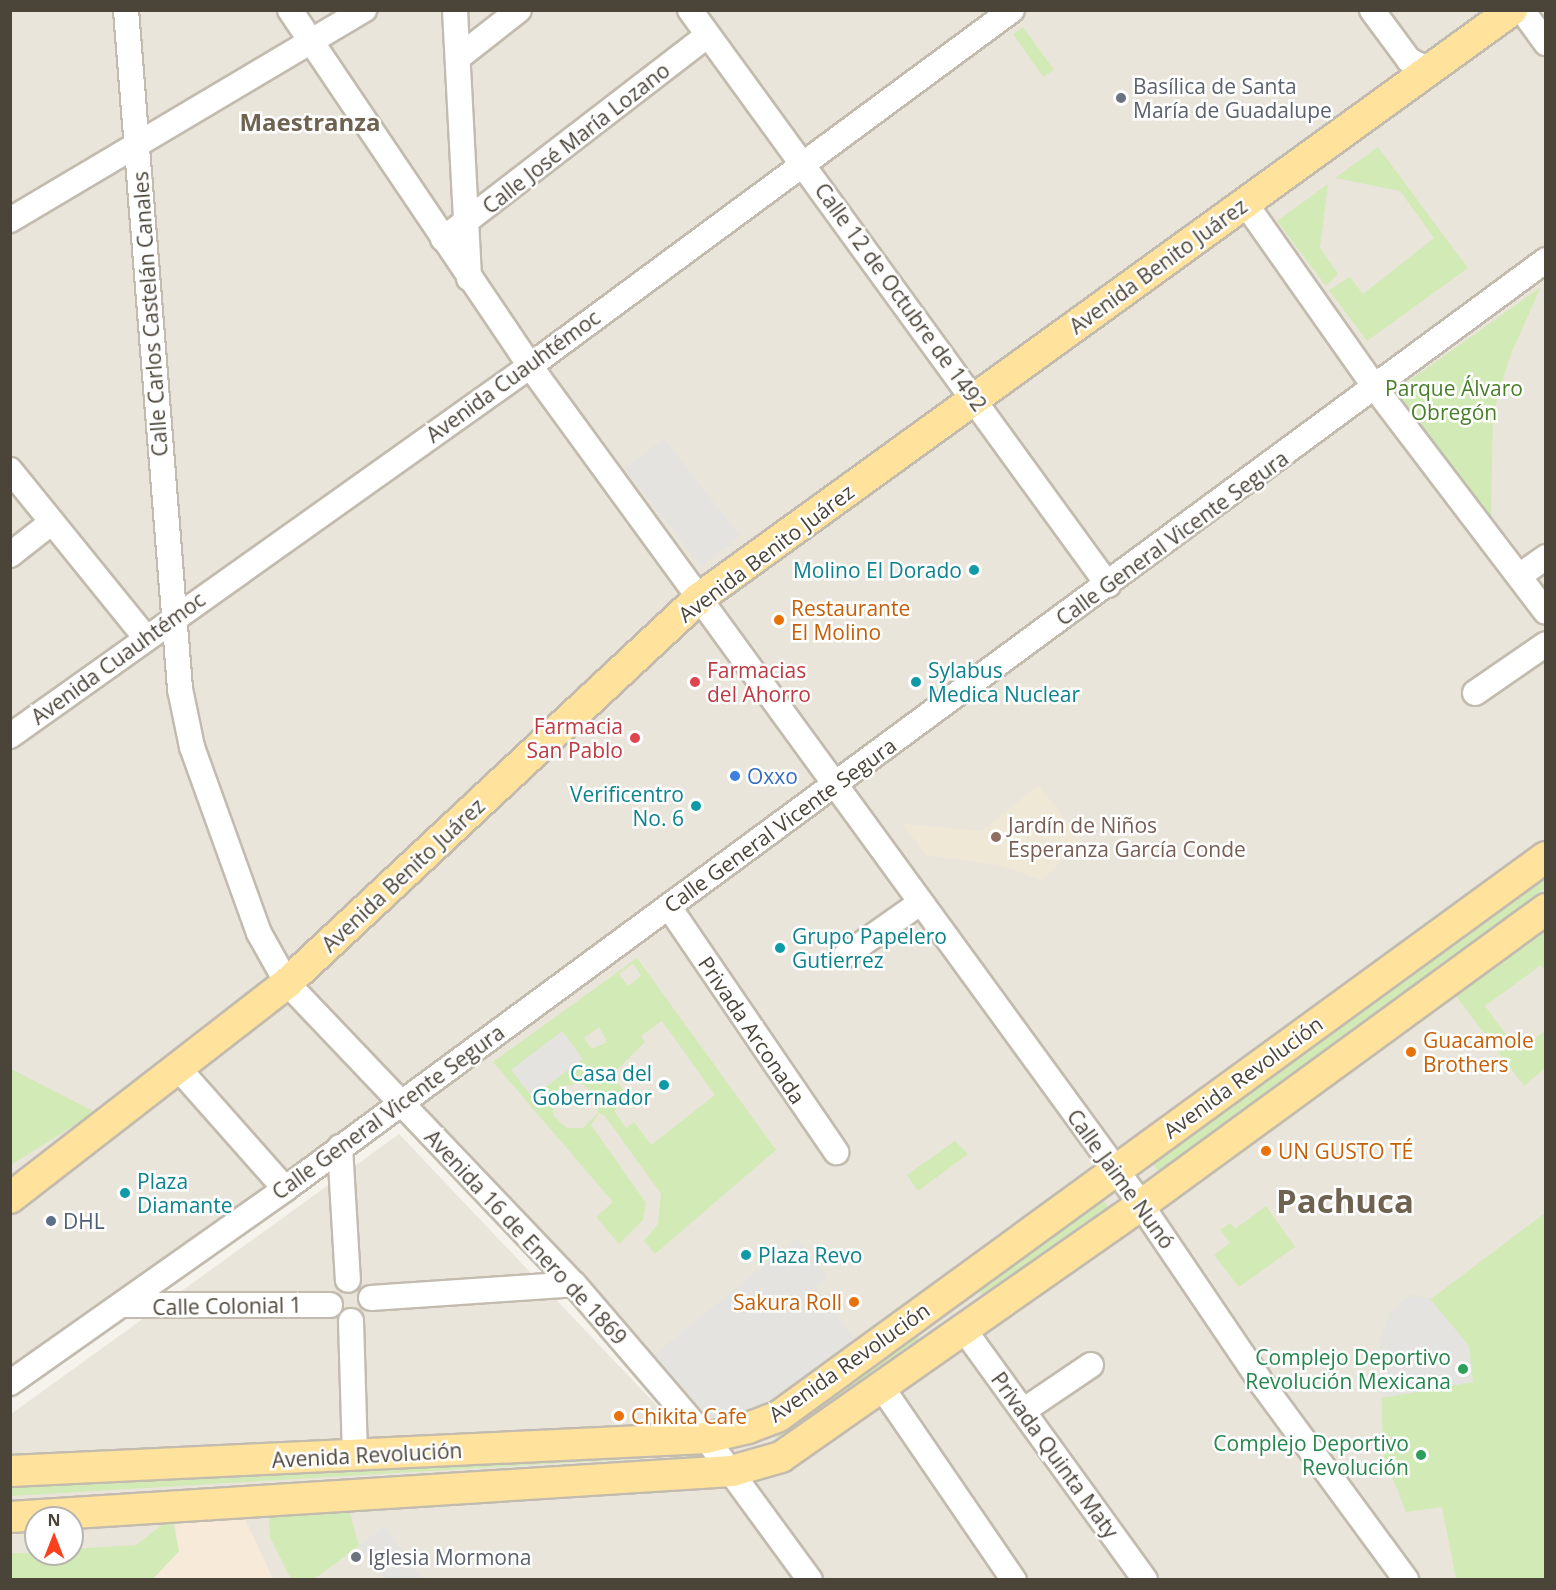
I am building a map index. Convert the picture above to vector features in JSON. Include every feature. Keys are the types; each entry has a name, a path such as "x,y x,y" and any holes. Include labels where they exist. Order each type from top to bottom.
{"main road":[{"name":"Avenida Benito Juárez","path":"10,1198 179,1069 286,983 698,599 1512,10"},
{"name":"Avenida Revolución","path":"10,1471 706,1438 779,1416 1545,856"},
{"name":"Avenida Revolución","path":"12,1516 732,1471 781,1457 883,1389 1141,1205 1545,909"}],"street":[{"name":"Calle Carlos Castelán Canales","path":"126,10 138,142 171,619"},
{"name":"Calle Jaime Nunó","path":"291,10 469,279 530,366 832,786 1141,1205 1263,1385 1407,1578"},
{"path":"10,220 364,10"},
{"path":"455,10 470,220 469,279"},
{"path":"459,57 519,10"},
{"name":"Calle 12 de Octubre de 1492","path":"690,10 806,164 1108,585"},
{"name":"Avenida Cuauhtémoc","path":"10,736 145,637 530,366 1012,10"},
{"path":"1372,10 1409,60 1429,70"},
{"path":"1522,10 1545,43"},
{"name":"Calle José María Lozano","path":"443,238 470,220 708,35"},
{"path":"1245,202 1376,388 1545,612"},
{"name":"Calle General Vicente Segura","path":"10,1383 124,1305 285,1189 400,1102 1376,388 1545,260"},
{"path":"10,470 145,637"},
{"path":"10,555 52,522"},
{"path":"1520,576 1545,557"},
{"name":"Avenida 16 de Enero de 1869","path":"171,619 192,747 259,933 286,983 574,1284 706,1438 810,1580"},
{"path":"1475,693 1545,644"},
{"path":"846,956 920,903"},
{"name":"Privada Arconada","path":"669,907 836,1152"},
{"path":"179,1069 285,1189"},
{"path":"340,1147 348,1280"},
{"path":"348,1280 366,1287 371,1298 364,1316 351,1321 338,1317 330,1305 331,1292 348,1280"},
{"path":"371,1298 574,1284"},
{"name":"Calle Colonial 1","path":"124,1305 330,1305"},
{"path":"351,1321 355,1456"},
{"name":"Privada Quinta Maty","path":"965,1331 1144,1580"},
{"path":"1023,1411 1091,1365"},
{"path":"883,1389 1014,1580"}],"shaded area":[{"path":"11,11 1545,11 1545,256 11,1387"},
{"path":"1545,264 1545,1579 11,1580 11,1490 685,1451 721,1454 407,1107","holes":["1183,1144 784,1433 737,1448 784,1431"]},
{"path":"664,438 740,536 701,566 624,469"},
{"name":"Jardín de Niños Esperanza García Conde","path":"1039,785 1083,843 1041,880 999,865 926,855 903,824 981,831"},
{"path":"562,1031 583,1059 532,1097 511,1070"},
{"path":"399,1134 660,1409 661,1426 11,1456 11,1414"},
{"path":"797,1238 828,1277 816,1287 858,1344 791,1394 762,1408 710,1417 654,1355"},
{"path":"1410,1295 1430,1299 1469,1346 1473,1382 1382,1398 1380,1340 1391,1312"},
{"path":"238,1504 273,1579 152,1580 178,1551 174,1509"},
{"path":"385,1526 423,1579 384,1579 359,1546"}],"green space":[{"path":"1023,27 1054,70 1043,77 1013,34"},
{"path":"1378,147 1468,268 1367,341 1329,290 1350,277 1363,294 1434,238 1400,191 1335,178"},
{"path":"1328,184 1320,248 1338,274 1326,286 1277,221"},
{"name":"Parque Álvaro Obregón","path":"1541,287 1510,356 1493,413 1491,519 1393,392"},
{"path":"1545,867 1545,888 1159,1172 1149,1159"},
{"path":"1545,924 1545,971 1541,965 1485,1006 1518,1051 1545,1031 1545,1068 1524,1086 1453,992"},
{"path":"637,958 776,1150 655,1254 644,1241 658,1224 661,1194 605,1116 599,1113 591,1125 646,1203 643,1220 619,1244 596,1217 613,1202 493,1062","holes":["633,963 641,976 628,986 619,974","662,1021 715,1095 651,1145 634,1122 626,1128 614,1111 630,1099 612,1075 645,1042 641,1036","599,1027 607,1042 592,1049 584,1038","582,1083 598,1098 598,1113 583,1128 567,1128 554,1117 552,1101 560,1087"]},
{"path":"11,1069 95,1112 11,1165"},
{"path":"955,1141 968,1154 918,1191 907,1175"},
{"path":"1100,1196 1108,1207 983,1296 974,1284"},
{"path":"1266,1206 1295,1247 1239,1287 1214,1255 1230,1243 1220,1230 1230,1223 1235,1229"},
{"name":"Complejo Deportivo Revolución Mexicana","path":"1545,1213 1545,1579 1456,1579 1442,1507 1406,1512 1383,1453 1380,1340 1391,1312 1410,1295 1431,1299"},
{"path":"912,1329 919,1339 779,1443 775,1429"},
{"path":"677,1446 682,1456 11,1496 11,1486"},
{"path":"349,1510 359,1546 314,1579 291,1579 270,1537 269,1517"},
{"path":"172,1517 179,1551 152,1580 11,1579 10,1553 24,1553 24,1566 84,1566 84,1548 136,1545"}],"place":[{"name":"Basílica de Santa María de Guadalupe","path":"1121,98"},
{"name":"Molino El Dorado","path":"974,570"},
{"name":"Restaurante El Molino","path":"779,620"},
{"name":"Farmacias del Ahorro","path":"695,682"},
{"name":"Sylabus Medica Nuclear","path":"916,682"},
{"name":"Farmacia San Pablo","path":"635,738"},
{"name":"Oxxo","path":"735,776"},
{"name":"Verificentro No. 6","path":"696,806"},
{"name":"Jardín de Niños Esperanza García Conde","path":"996,837"},
{"name":"Grupo Papelero Gutierrez","path":"780,948"},
{"name":"Guacamole Brothers","path":"1411,1052"},
{"name":"Casa del Gobernador","path":"664,1085"},
{"name":"UN GUSTO TÉ","path":"1266,1151"},
{"name":"Plaza Diamante","path":"125,1193"},
{"name":"DHL","path":"51,1221"},
{"name":"Plaza Revo","path":"746,1255"},
{"name":"Sakura Roll","path":"854,1302"},
{"name":"Complejo Deportivo Revolución Mexicana","path":"1463,1369"},
{"name":"Chikita Cafe","path":"619,1416"},
{"name":"Complejo Deportivo Revolución","path":"1421,1455"},
{"name":"Iglesia Mormona","path":"356,1557"}],"district":[{"name":"Maestranza","path":"310,122"},
{"name":"Pachuca","path":"1345,1201"}]}
